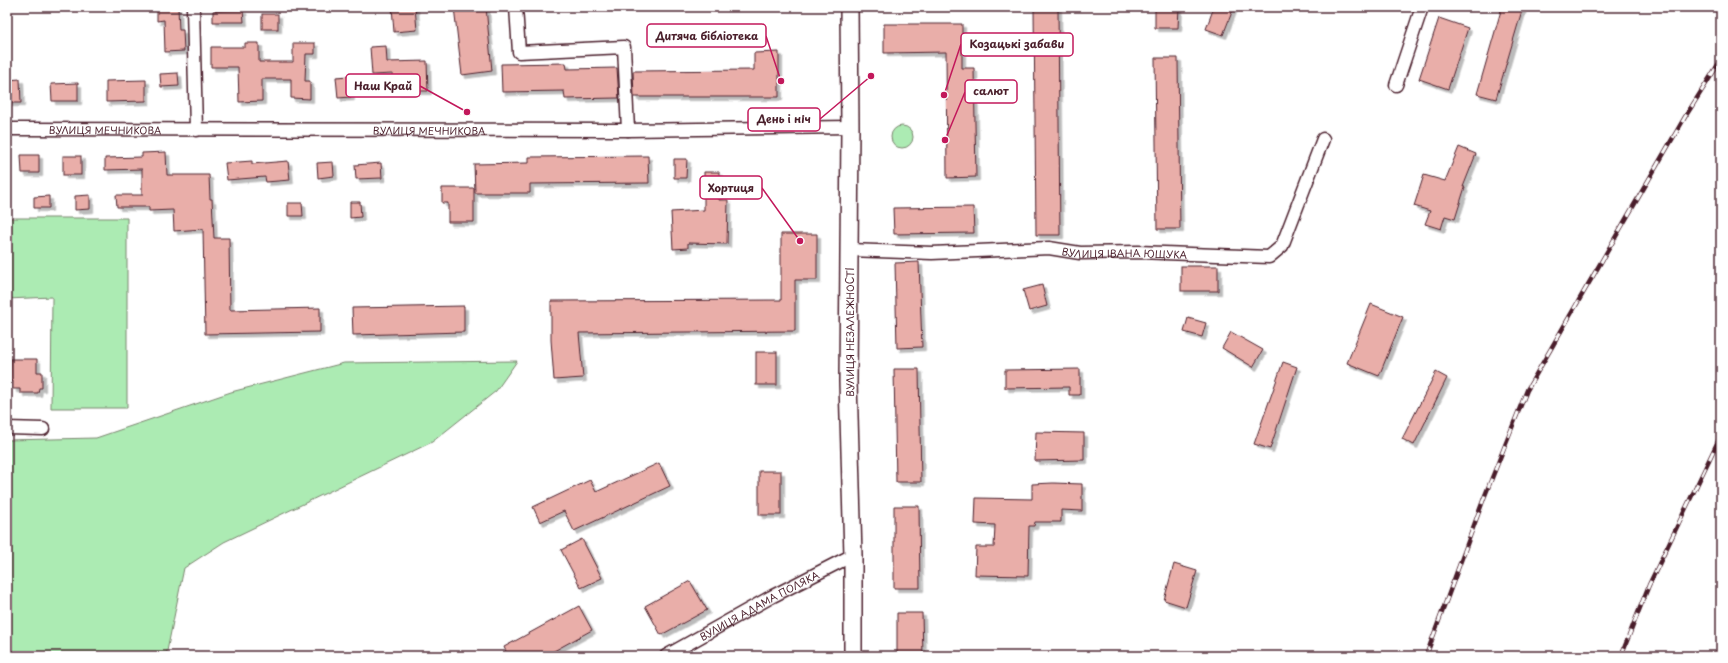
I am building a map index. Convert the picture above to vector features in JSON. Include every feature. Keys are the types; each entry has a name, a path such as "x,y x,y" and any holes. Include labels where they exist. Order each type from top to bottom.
{"main road":[{"name":"ВУЛИЦЯ НЕЗАЛЕЖНОСТІ","path":"849,7 850,127 848,382 853,555 853,656"}],"street":[{"path":"193,7 196,130"},
{"path":"516,7 519,52 624,47 628,130"},
{"path":"1396,85 1422,7"},
{"name":"ВУЛИЦЯ МЕЧНИКОВА","path":"7,129 628,130 850,127"},
{"name":"ВУЛИЦЯ ІВАНА ЮЩУКА","path":"849,250 932,253 1049,248 1080,253 1138,252 1269,257 1282,246 1323,140"},
{"path":"7,428 44,429"},
{"name":"ВУЛИЦЯ АДАМА ПОЛЯКА","path":"666,656 771,597 853,555"}],"green space":[{"path":"898,126 906,126 913,133 913,141 906,148 898,148 891,141 891,133"},
{"path":"7,218 127,218 127,408 51,408 52,297 7,299"},
{"path":"517,361 496,391 432,442 224,542 184,568 166,656 7,656 7,440 96,438 231,392 344,363"}],"building":[{"path":"157,7 178,7 179,30 183,30 184,51 165,52 164,20 157,21"},
{"path":"392,7 415,7 417,30 394,32"},
{"path":"454,7 486,7 492,71 462,75"},
{"path":"1034,7 1058,7 1060,235 1036,235"},
{"path":"1155,7 1179,7 1178,28 1155,28"},
{"path":"1214,7 1234,7 1223,35 1206,29"},
{"path":"1502,7 1523,7 1496,99 1477,94"},
{"path":"243,10 244,22 213,22 213,11"},
{"path":"262,14 278,14 278,29 262,29"},
{"path":"1439,18 1468,28 1448,89 1419,79"},
{"path":"884,24 962,24 962,68 974,68 976,177 947,178 946,52 884,53"},
{"path":"245,43 259,43 259,62 293,62 293,43 315,43 315,54 306,54 305,81 310,81 310,99 291,98 291,79 262,79 262,101 239,102 238,67 211,67 211,47 245,47"},
{"path":"386,46 387,62 427,61 428,91 393,91 393,74 372,75 370,47"},
{"path":"779,52 779,97 634,97 633,71 754,70 754,53"},
{"path":"1155,58 1178,58 1180,229 1157,229"},
{"path":"566,63 567,69 617,68 619,98 565,99 564,91 502,92 501,64"},
{"path":"178,73 179,86 161,87 160,74"},
{"path":"349,76 351,97 338,98 336,77"},
{"path":"20,79 21,103 7,103 7,80"},
{"path":"146,80 146,101 106,102 106,81"},
{"path":"78,83 78,101 52,101 51,84"},
{"path":"1459,147 1476,154 1463,187 1465,187 1455,219 1445,216 1441,229 1425,224 1430,211 1414,206 1424,175 1445,181"},
{"path":"166,152 167,175 209,175 214,238 229,238 230,310 320,308 320,332 205,334 203,229 174,231 173,210 149,211 149,207 117,207 116,195 142,195 142,169 105,170 105,158 142,157 142,153"},
{"path":"21,155 39,155 39,173 22,173"},
{"path":"63,156 81,156 81,175 63,175"},
{"path":"648,156 649,183 530,184 530,193 475,193 474,164 529,163 529,157"},
{"path":"674,159 687,159 686,178 674,178"},
{"path":"252,161 252,164 288,161 290,180 266,182 265,177 227,180 225,163"},
{"path":"333,162 334,176 318,178 317,163"},
{"path":"381,163 382,178 356,179 355,165"},
{"path":"704,172 719,172 719,200 728,200 727,244 688,243 688,248 673,249 671,212 704,210"},
{"path":"442,188 474,188 474,222 448,222 448,203 442,203"},
{"path":"90,195 90,209 75,210 75,196"},
{"path":"49,196 49,208 34,208 34,197"},
{"path":"350,202 360,202 361,217 350,218"},
{"path":"288,203 302,203 303,216 288,216"},
{"path":"973,207 974,233 894,234 893,208"},
{"path":"781,234 817,234 817,280 795,280 795,331 579,333 583,378 554,380 551,340 551,301 781,300"},
{"path":"919,262 922,347 897,348 895,263"},
{"path":"1181,266 1218,266 1218,291 1181,291"},
{"path":"1042,285 1047,306 1029,311 1023,290"},
{"path":"1371,304 1403,317 1379,376 1347,363"},
{"path":"464,306 464,332 353,335 352,308"},
{"path":"1188,318 1206,323 1202,337 1184,332"},
{"path":"1231,332 1263,350 1253,367 1222,348"},
{"path":"756,352 777,352 777,385 756,385"},
{"path":"11,359 37,359 37,372 42,372 42,388 39,388 38,393 20,393 20,389 13,389 13,381 10,381"},
{"path":"1283,362 1297,367 1270,449 1254,444"},
{"path":"894,369 919,369 921,482 896,482"},
{"path":"1080,369 1080,395 1069,395 1069,387 1005,388 1005,370"},
{"path":"1436,372 1447,378 1414,445 1402,439"},
{"path":"1036,432 1084,433 1084,460 1035,461"},
{"path":"659,463 670,486 574,531 564,511 540,522 533,507 590,480 596,492"},
{"path":"759,471 781,471 781,515 759,515"},
{"path":"1032,484 1082,484 1082,511 1061,510 1061,522 1035,522 1034,526 1029,526 1028,576 975,575 976,547 994,547 995,525 975,524 976,498 1032,499"},
{"path":"894,506 919,506 920,588 894,588"},
{"path":"582,539 602,578 581,588 561,550"},
{"path":"1174,564 1197,571 1186,607 1164,600"},
{"path":"690,581 707,610 661,635 645,606"},
{"path":"579,606 592,630 545,656 508,656 504,647"},
{"path":"897,613 922,613 923,656 897,656"}],"railway":[{"path":"1426,656 1484,498 1527,390 1685,117 1721,60"},
{"path":"1621,656 1649,585 1721,435"}],"place":[{"name":"День і ніч","path":"871,76"},
{"name":"Дитяча бібліотека","path":"781,81"},
{"name":"Козацькі забави","path":"944,95"},
{"name":"Наш Край","path":"467,112"},
{"name":"салют","path":"945,140"},
{"name":"Хортиця","path":"800,241"}]}
